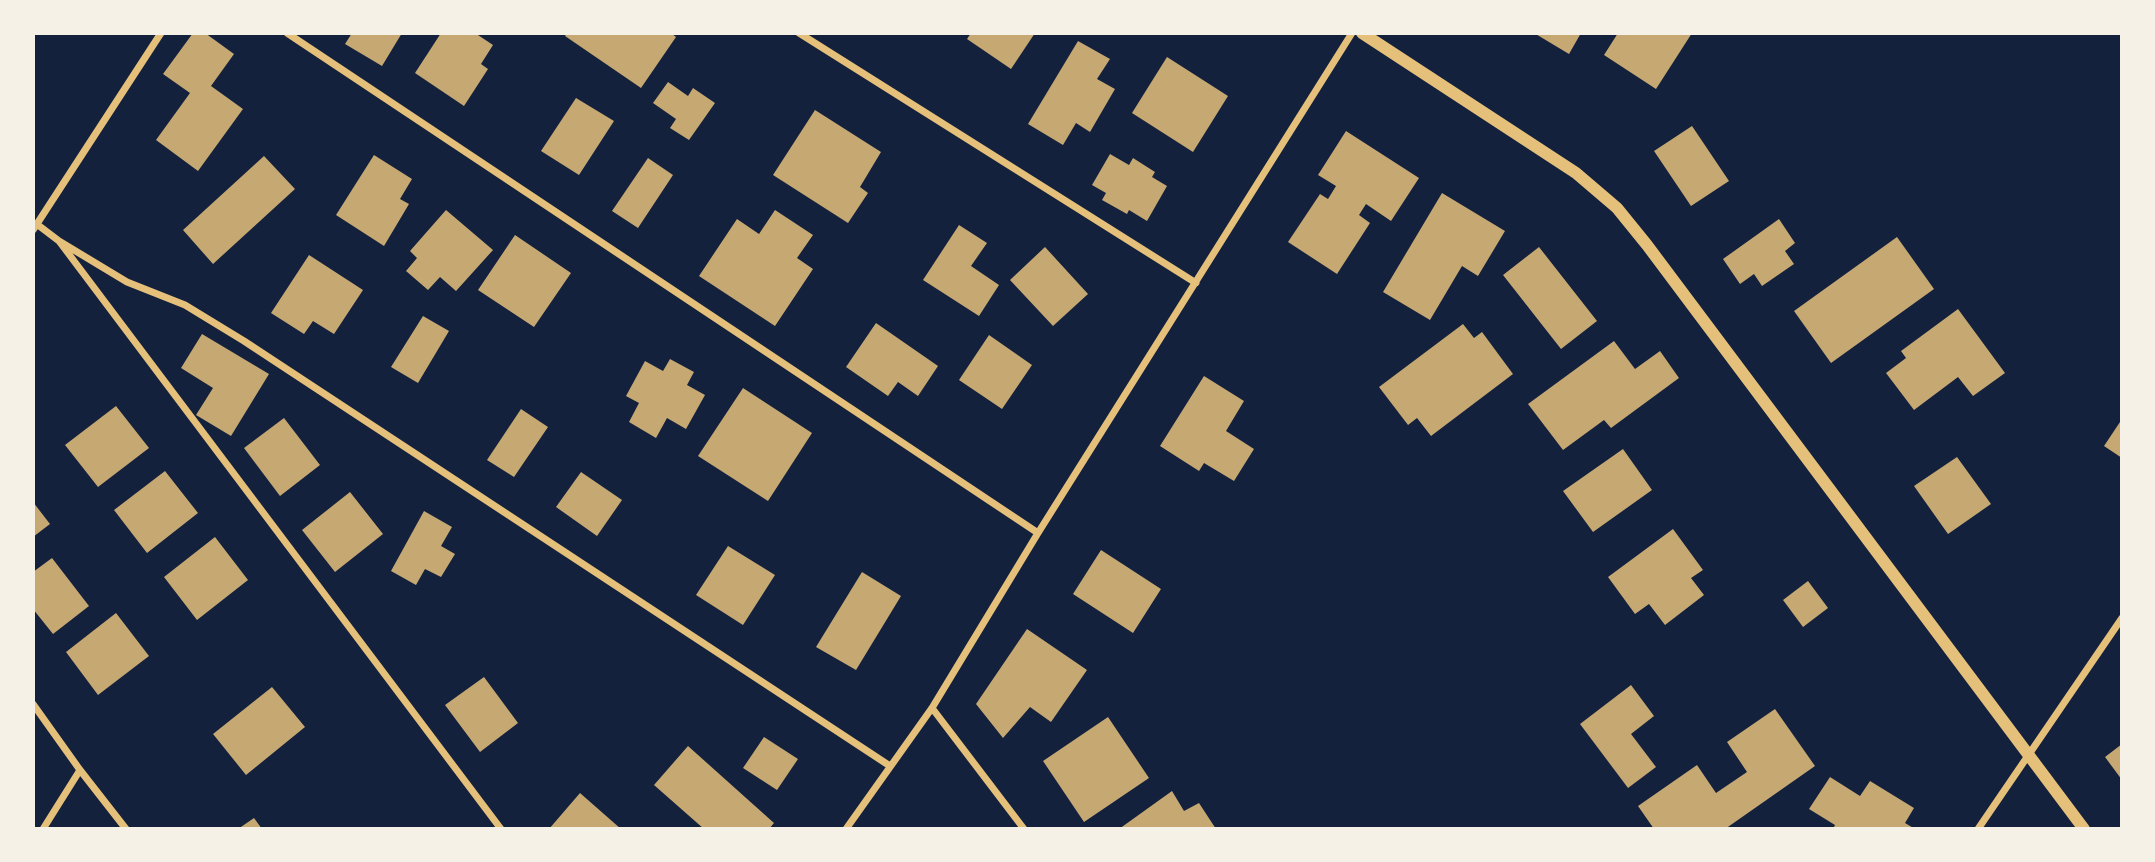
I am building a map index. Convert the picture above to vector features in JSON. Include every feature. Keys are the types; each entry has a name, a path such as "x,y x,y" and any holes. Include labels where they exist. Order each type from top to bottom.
{"street":[{"path":"161,33 35,227 127,282 184,305 244,341 890,765"},
{"path":"287,33 1038,533"},
{"path":"799,33 1196,283"},
{"path":"846,829 932,708 1038,533 1352,33"},
{"path":"1362,33 1576,173 1617,208 2084,829"},
{"path":"59,241 501,829"},
{"path":"1978,829 2122,618"},
{"path":"33,704 126,829"},
{"path":"932,708 1024,829"},
{"path":"43,829 80,770"}],"building":[{"path":"193,33 205,33 234,54 211,86 243,109 198,171 156,140 190,93 163,74"},
{"path":"352,33 402,33 382,66 345,44"},
{"path":"441,33 475,33 493,45 481,64 488,69 464,106 415,73"},
{"path":"567,33 671,33 676,37 641,88 565,36"},
{"path":"971,33 1035,33 1011,69 967,39"},
{"path":"1534,33 1581,33 1569,54"},
{"path":"1618,33 1692,33 1656,89 1604,55"},
{"path":"1078,41 1110,59 1097,79 1115,89 1090,132 1076,123 1063,145 1028,124"},
{"path":"1167,57 1228,96 1193,152 1132,113"},
{"path":"668,82 688,96 693,88 715,103 689,140 670,128 676,119 653,103"},
{"path":"576,98 614,121 579,175 541,151"},
{"path":"815,110 881,152 860,187 868,193 848,223 773,175"},
{"path":"1692,126 1729,181 1691,206 1654,151"},
{"path":"1346,131 1419,178 1391,221 1366,204 1359,215 1370,223 1337,274 1288,242 1320,194 1328,199 1336,186 1318,175"},
{"path":"1110,154 1129,165 1133,158 1155,172 1152,177 1167,186 1147,221 1129,210 1127,214 1102,200 1106,193 1092,185"},
{"path":"374,155 412,179 400,199 409,204 384,246 336,215"},
{"path":"264,156 295,189 213,264 183,230"},
{"path":"648,158 673,175 638,228 612,211"},
{"path":"1442,193 1505,231 1478,276 1462,266 1430,320 1383,292"},
{"path":"446,210 493,250 456,291 440,277 428,290 406,271 417,258 410,251"},
{"path":"775,210 813,235 797,258 813,269 775,326 699,276 737,219 759,234"},
{"path":"1779,219 1795,243 1785,251 1794,264 1762,286 1754,274 1740,284 1723,259"},
{"path":"959,225 987,243 971,266 999,285 979,316 923,280"},
{"path":"515,235 571,273 534,327 478,290"},
{"path":"1897,237 1934,289 1831,363 1794,311"},
{"path":"1045,247 1088,294 1053,326 1010,280"},
{"path":"1539,247 1597,321 1561,349 1503,275"},
{"path":"309,255 363,290 334,334 313,321 304,334 271,313"},
{"path":"1958,309 2005,373 1973,396 1958,377 1914,410 1886,373 1906,358 1901,351"},
{"path":"423,316 449,331 418,383 391,367"},
{"path":"876,323 938,366 918,396 898,382 888,396 846,367"},
{"path":"1463,324 1474,338 1482,332 1513,374 1431,436 1417,418 1408,425 1379,387"},
{"path":"202,334 269,374 231,436 196,415 213,388 181,368"},
{"path":"989,335 1032,365 1002,409 959,380"},
{"path":"1614,341 1635,369 1660,351 1679,378 1611,428 1604,420 1563,450 1528,404"},
{"path":"670,359 694,372 687,385 705,395 686,429 667,418 656,438 629,422 639,403 626,396 645,361 663,371"},
{"path":"1204,376 1244,401 1226,431 1254,449 1234,481 1204,463 1199,471 1160,446"},
{"path":"743,388 812,433 768,501 698,456"},
{"path":"116,406 149,448 98,487 65,445"},
{"path":"521,409 548,427 514,477 487,460"},
{"path":"284,418 320,465 280,496 244,448"},
{"path":"2122,419 2122,458 2104,446"},
{"path":"1623,449 1652,490 1593,532 1563,491"},
{"path":"1957,457 1991,504 1948,534 1914,486"},
{"path":"165,471 198,513 147,553 114,510"},
{"path":"581,472 622,500 597,536 556,507"},
{"path":"350,492 383,534 335,572 302,530"},
{"path":"33,502 50,524 33,537"},
{"path":"424,511 452,527 441,546 455,554 441,577 425,569 416,585 391,571"},
{"path":"1673,529 1703,570 1691,578 1704,595 1665,625 1649,604 1635,614 1608,577"},
{"path":"215,537 248,580 197,620 164,577"},
{"path":"728,546 775,575 743,625 696,595"},
{"path":"1101,550 1161,589 1133,633 1073,594"},
{"path":"52,558 89,606 53,634 33,609 33,572"},
{"path":"862,572 901,596 856,670 816,647"},
{"path":"1808,581 1828,608 1803,627 1783,600"},
{"path":"116,613 149,656 98,695 66,652"},
{"path":"1027,629 1087,670 1051,722 1030,707 1003,738 976,704"},
{"path":"484,677 518,723 480,752 445,705"},
{"path":"1631,685 1654,716 1631,734 1656,767 1628,788 1580,724"},
{"path":"272,687 305,727 246,775 213,734"},
{"path":"1775,709 1815,766 1725,829 1654,829 1638,806 1697,765 1716,793 1747,772 1727,742"},
{"path":"1108,717 1149,778 1084,822 1043,761"},
{"path":"764,737 798,759 777,790 743,768"},
{"path":"2122,744 2122,780 2105,757"},
{"path":"688,746 774,823 769,829 704,829 654,785"},
{"path":"1830,777 1860,796 1870,781 1914,808 1905,823 1915,829 1833,829 1835,825 1809,809"},
{"path":"1172,791 1184,811 1199,803 1216,829 1119,829"},
{"path":"580,793 621,829 549,829"},
{"path":"254,818 262,829 238,829"}]}
